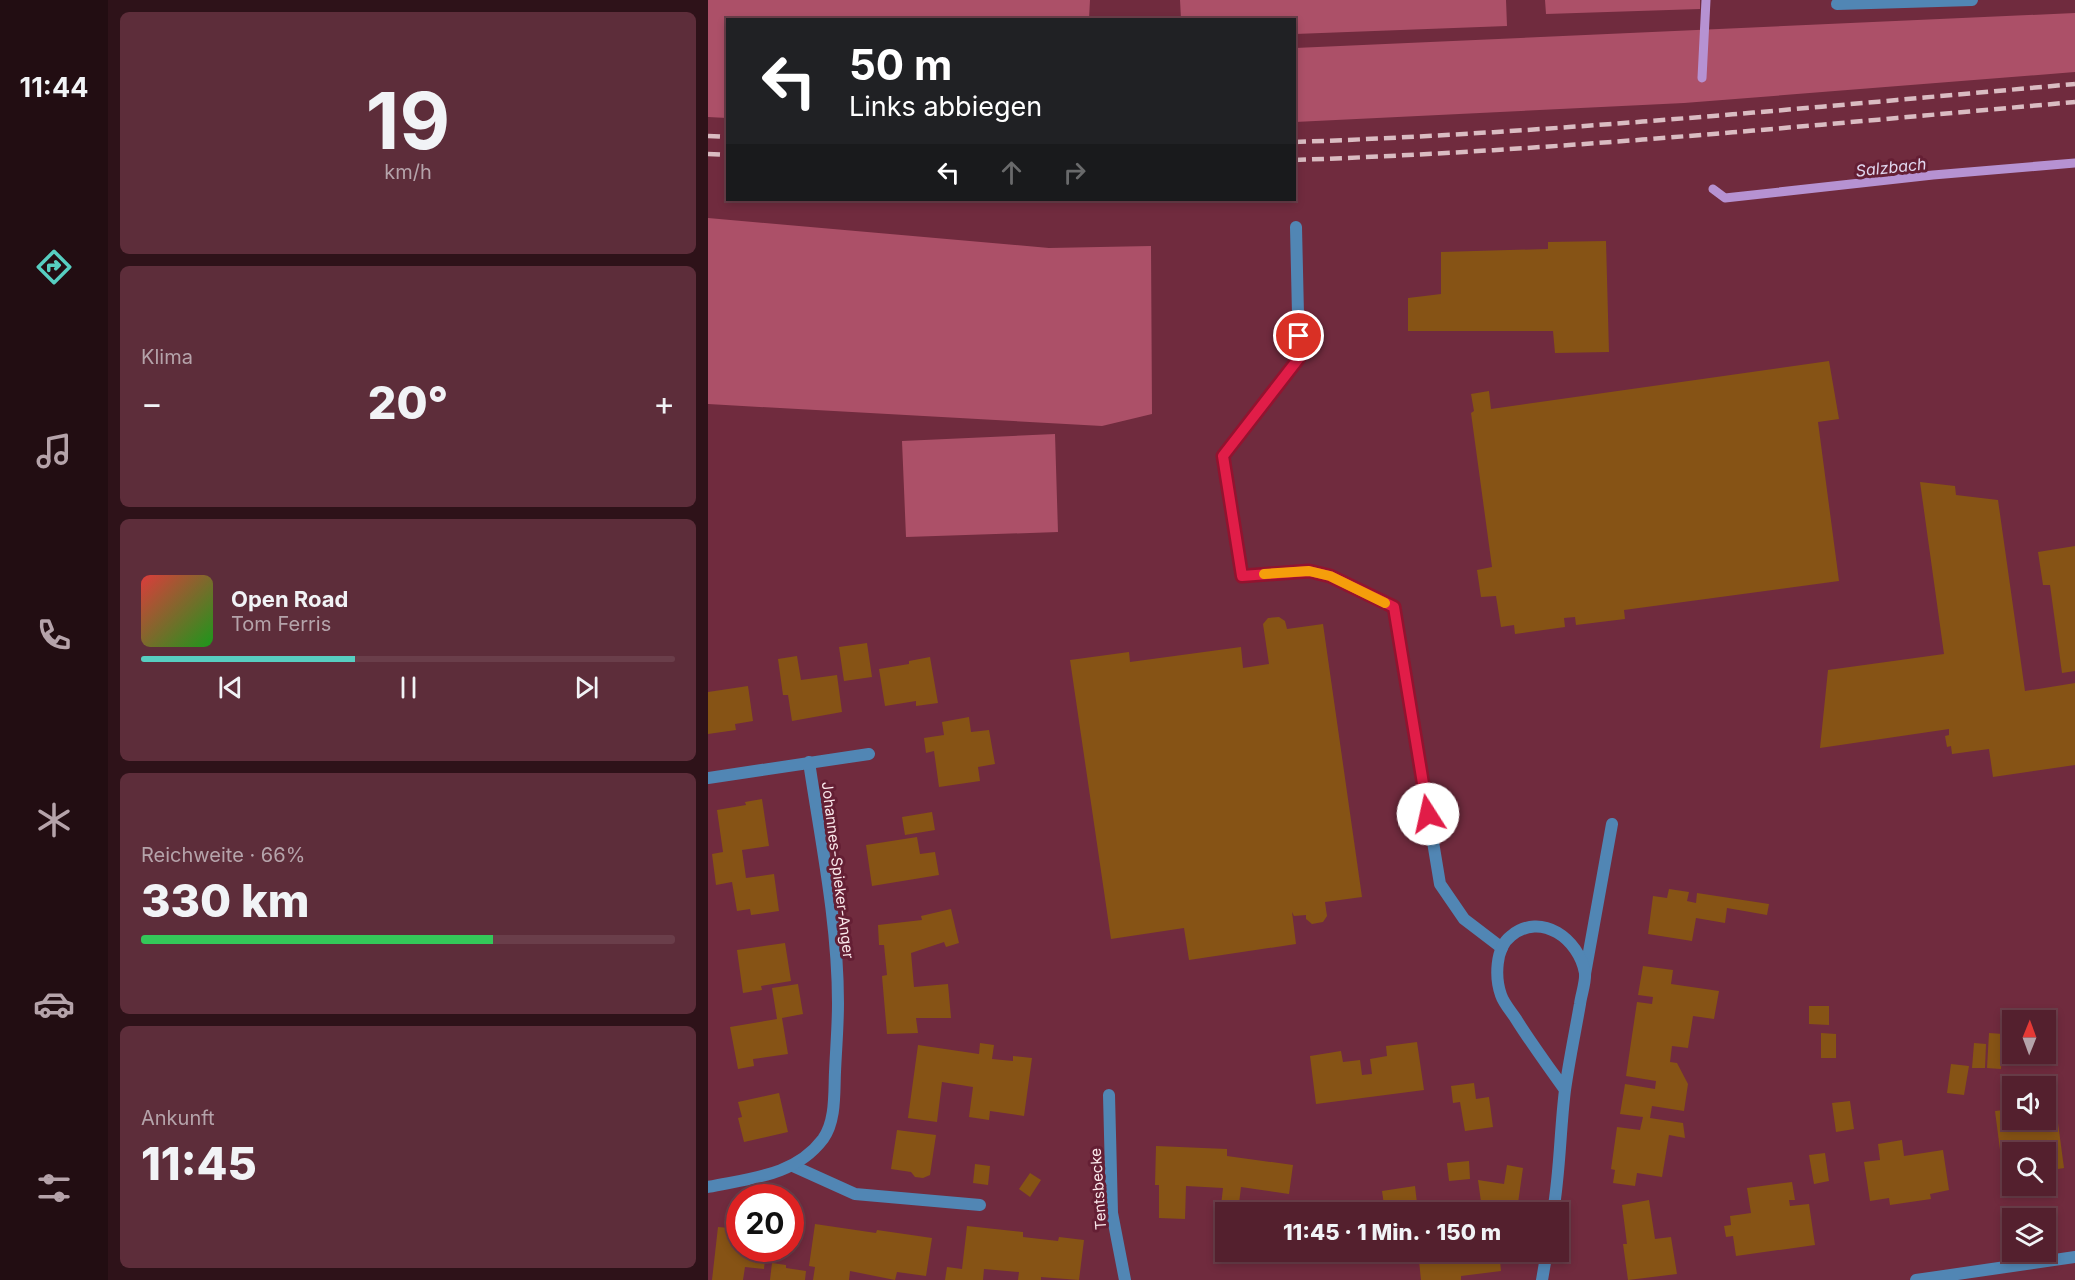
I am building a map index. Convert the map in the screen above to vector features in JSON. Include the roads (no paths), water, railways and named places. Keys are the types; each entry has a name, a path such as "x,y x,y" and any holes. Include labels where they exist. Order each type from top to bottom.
{"street":[{"path":"1837,4 1972,0"},
{"path":"1296,227 1299,358 1223,456 1242,576 1309,571 1330,576 1394,607 1440,884 1464,919 1502,948"},
{"name":"Johannes-Spieker-Anger","path":"708,778 869,754"},
{"name":"Johannes-Spieker-Anger","path":"708,1187 793,1166 812,1151 825,1136 831,1118 838,1002 832,919 809,762"},
{"path":"1554,1202 1565,1090 1612,824"},
{"path":"1565,1090 1533,1047 1502,997 1498,967 1502,948 1507,939 1516,931 1539,927 1554,930 1568,938 1576,950 1585,974"},
{"name":"Tentsbecke","path":"1109,1095 1112,1213 1125,1280"},
{"path":"793,1166 855,1194 980,1205"},
{"path":"1916,1280 2075,1257"},
{"path":"1542,1280 1545,1262"}],"waterway":[{"name":"Salzbach","path":"1702,78 1706,0"},
{"name":"Salzbach","path":"1713,189 1725,198 1933,175 2075,163"}],"railway":[{"path":"1296,142 1587,126 2075,84"},
{"path":"1296,160 1587,144 2075,102"},
{"path":"708,136 726,137"},
{"path":"708,154 726,155"}]}
